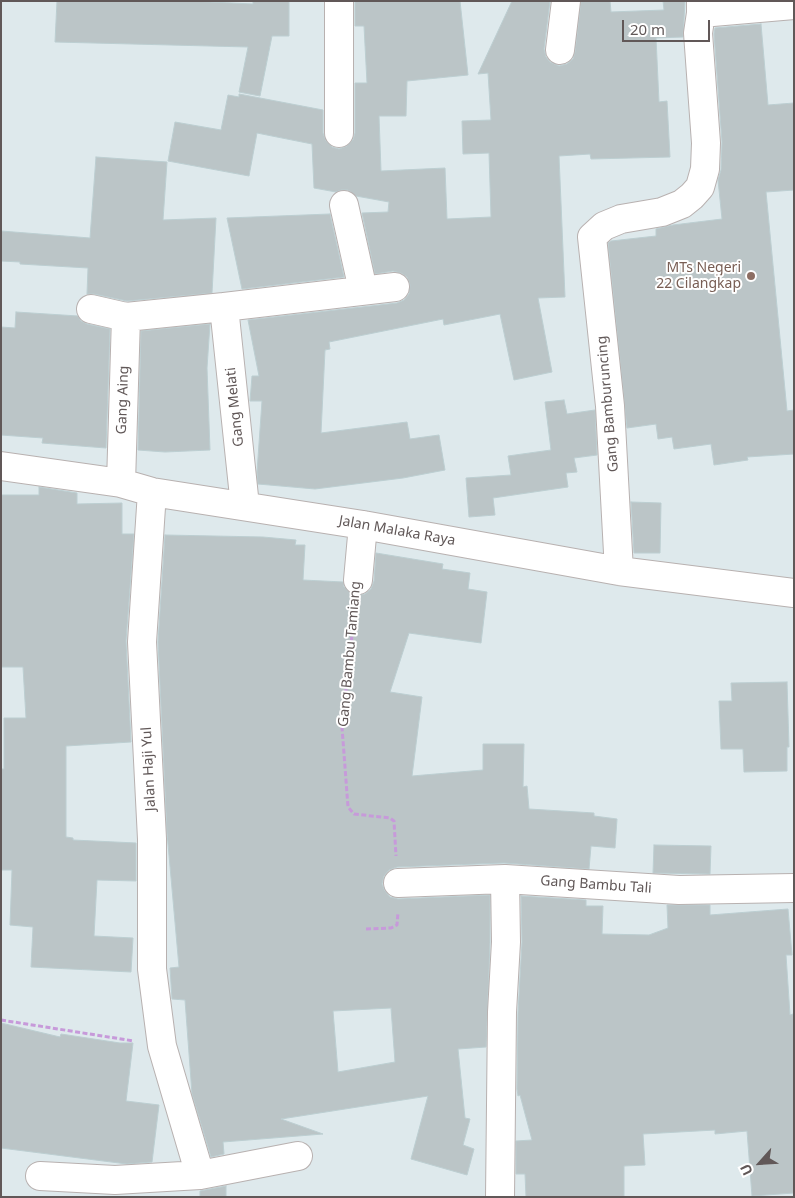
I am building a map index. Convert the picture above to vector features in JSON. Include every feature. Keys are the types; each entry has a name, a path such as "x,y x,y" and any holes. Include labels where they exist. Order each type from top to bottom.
{"street":[{"path":"339,1 340,133"},
{"path":"560,50 566,1"},
{"path":"701,7 794,5"},
{"name":"Gang Bamburuncing","path":"619,571 610,406 592,237 604,226 621,219 662,212 682,204 700,187 705,169 706,143 698,33 701,7"},
{"path":"344,205 363,290"},
{"path":"91,309 126,317 224,308 395,287"},
{"name":"Gang Melati","path":"224,308 245,506"},
{"name":"Gang Aing","path":"120,483 126,317"},
{"name":"Jalan Malaka Raya","path":"1,466 120,483 152,492 363,525 619,571 794,593"},
{"name":"Jalan Haji Yul","path":"152,492 142,642 152,839 152,969 162,1046 200,1175"},
{"name":"Gang Bambu Tamiang","path":"358,580 363,525"},
{"path":"500,1197 502,1012 506,942 505,879"},
{"name":"Gang Bambu Tali","path":"398,883 505,879 679,890 794,888"},
{"path":"40,1176 115,1180 200,1175 298,1156"}],"path":[{"name":"Gang Bambu Tamiang","path":"358,580 342,726 348,808 354,814 390,818 394,821 398,883 397,925 391,928 366,929"},
{"path":"1,1020 162,1046"}],"building":[{"path":"57,1 189,1 253,4 253,1 289,1 289,36 272,36 260,96 239,92 248,47 55,42"},
{"path":"355,1 460,1 468,75 407,81 406,116 379,116 381,171 445,168 447,219 491,217 489,153 463,154 462,121 491,120 488,73 478,74 512,1 550,1 544,49 546,57 550,62 559,66 567,64 573,59 581,1 610,1 611,12 664,10 663,1 685,1 683,37 656,38 659,102 667,101 670,157 591,159 590,154 559,156 565,297 538,298 552,372 514,380 500,314 444,325 443,319 329,342 330,349 325,350 321,433 407,422 410,439 439,435 445,470 403,478 315,489 258,484 257,472 262,401 250,401 252,376 259,376 248,320 397,303 404,300 409,294 410,285 407,277 401,273 393,271 375,274 362,213 388,212 389,202 356,196 348,190 336,192 314,188 312,144 257,133 249,176 168,161 175,122 221,130 228,95 239,97 239,94 323,110 323,133 326,141 332,147 339,149 347,146 353,140 355,133 355,83 367,83 364,26 355,26"},
{"path":"761,24 768,105 794,103 794,190 766,192 787,411 794,410 794,454 747,457 748,460 714,465 711,444 674,449 672,437 658,439 656,424 627,428 608,243 611,241 656,236 656,229 673,225 722,219 718,180 721,170 722,142 715,28"},
{"path":"96,157 167,162 163,220 216,218 212,293 127,301 87,294 88,268 1,261 1,231 90,238"},
{"path":"330,214 344,277 242,289 227,218"},
{"path":"16,312 78,316 81,321 87,324 110,329 106,448 42,443 43,438 1,435 1,327 15,328"},
{"path":"210,324 207,368 210,450 165,452 138,450 141,331"},
{"path":"564,400 567,414 595,410 597,455 574,458 577,472 566,473 568,487 493,498 495,515 469,517 466,478 511,475 508,456 551,450 545,402"},
{"path":"39,487 77,493 77,504 122,503 122,534 134,534 126,641 131,742 66,746 66,837 73,838 73,840 136,843 136,881 97,880 94,936 133,938 131,972 31,967 33,927 10,925 12,870 1,870 1,769 4,769 4,718 26,718 23,667 1,667 1,495 39,495"},
{"path":"631,502 661,503 660,553 634,553"},
{"path":"165,535 263,537 296,540 295,545 305,545 303,580 343,582 344,587 349,592 356,595 365,594 371,589 374,581 376,553 443,564 442,569 470,573 468,589 487,592 481,643 409,633 390,692 422,697 412,776 483,770 483,744 524,744 523,787 527,786 529,809 594,813 594,816 617,819 615,848 591,846 589,869 504,863 397,867 389,870 384,876 382,884 385,891 390,897 398,899 490,895 486,1047 458,1049 465,1118 470,1119 463,1145 474,1149 467,1175 411,1159 428,1096 281,1119 323,1134 223,1142 224,1154 211,1157 192,1094 185,1000 172,999 170,968 179,967 167,833 158,642","holes":["391,1008 395,1062 338,1072 333,1011"]},
{"path":"787,682 789,747 787,747 787,771 744,772 743,749 721,749 719,701 732,701 731,683"},
{"path":"654,845 711,846 710,874 653,873"},
{"path":"521,896 586,900 586,906 603,906 602,934 649,935 668,928 667,905 710,905 710,915 788,909 792,955 786,955 790,1015 793,1014 794,1027 794,1193 752,1196 747,1131 715,1134 715,1130 643,1134 645,1165 624,1166 624,1197 526,1197 525,1174 516,1174 516,1141 532,1140 517,1089 518,1013 522,942"},
{"path":"1,1023 60,1037 61,1034 120,1043 133,1043 126,1101 159,1105 152,1162 127,1164 1,1148"},
{"path":"226,1186 226,1197 200,1197 200,1191"}],"place":[{"name":"MTs Negeri 22 Cilangkap","path":"751,276"}]}
